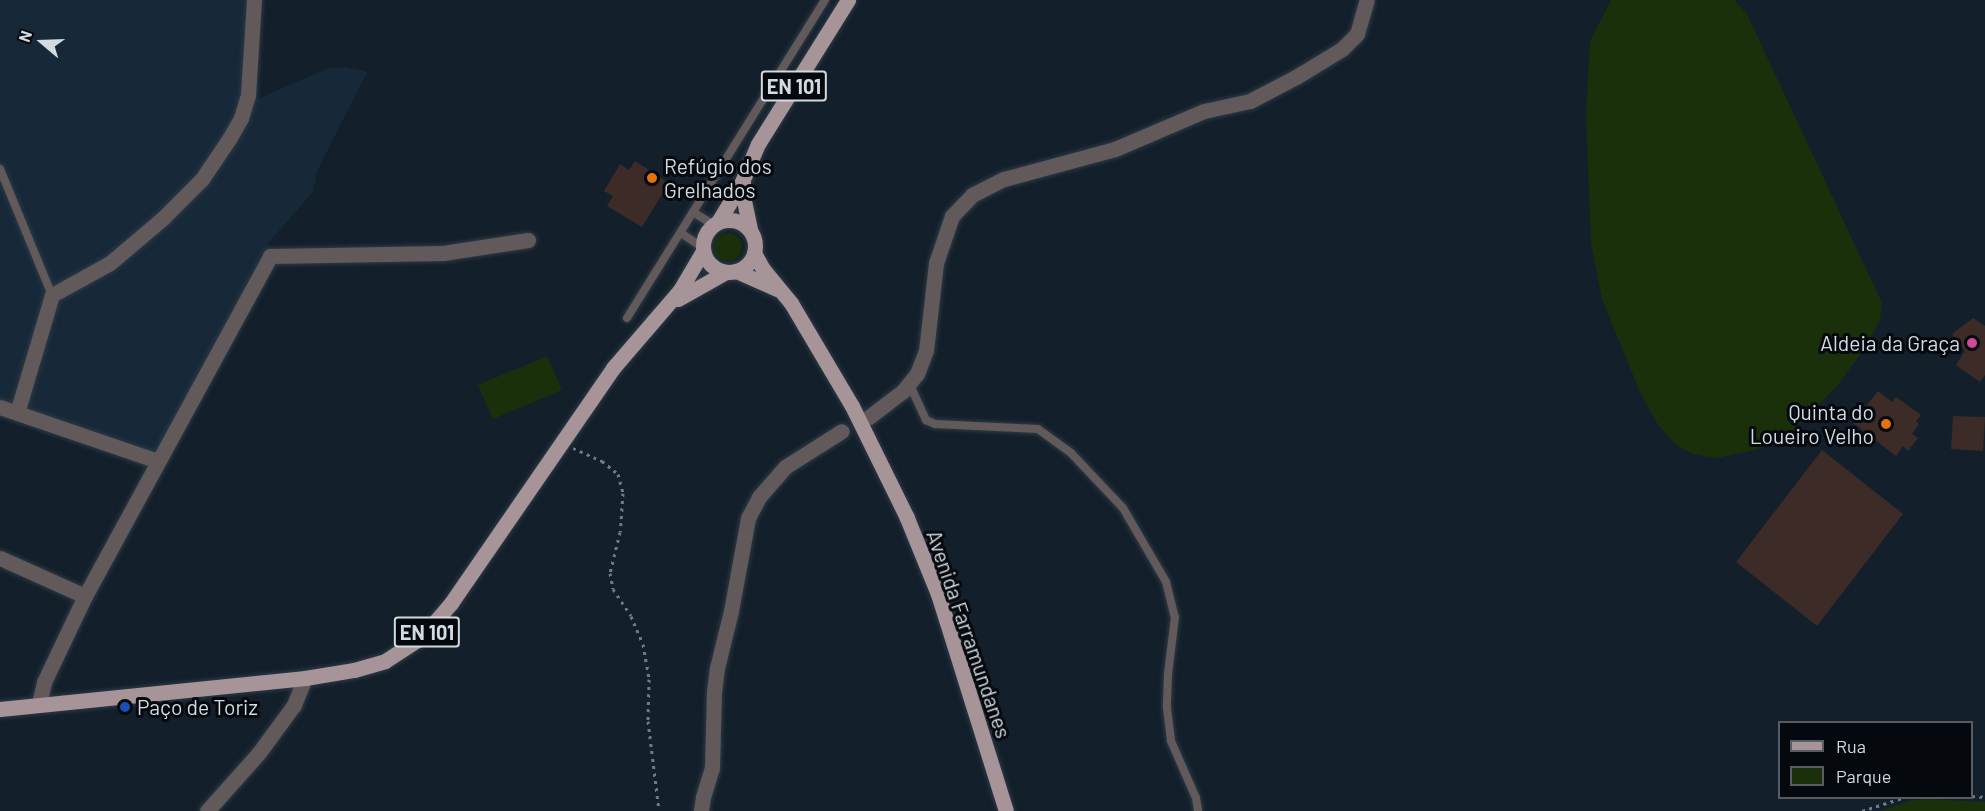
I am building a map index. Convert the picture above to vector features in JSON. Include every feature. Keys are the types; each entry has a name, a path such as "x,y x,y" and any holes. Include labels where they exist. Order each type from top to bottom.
{"main road":[{"name":"EN 101","path":"745,174 758,144 848,0"},
{"path":"663,310 680,290 703,250 705,235 716,224 745,174"},
{"path":"663,310 684,294 748,264 754,253 755,244 743,196 745,174"},
{"path":"716,224 736,221 750,230"},
{"path":"703,250 707,262 779,291"},
{"name":"Avenida Farramundanes","path":"754,253 779,291 791,303 869,442 907,518 938,594 1006,811"},
{"name":"EN 101","path":"0,710 39,704 305,678 354,670 385,661 422,637 451,603 613,368 663,310"}],"street":[{"path":"18,413 52,295 110,263 163,218 207,171 241,117 248,95 254,0"},
{"path":"869,417 917,375 926,351 936,263 952,216 972,195 1004,178 1115,149 1204,111 1250,101 1342,49 1357,34 1367,0"},
{"path":"39,704 44,682 85,596 270,256 442,253 528,240"},
{"path":"0,407 158,461"},
{"path":"701,811 702,797 712,768 717,668 731,611 748,518 759,497 785,467 842,431"},
{"path":"0,558 85,596"},
{"path":"207,811 258,754 294,705 305,678"}],"lane":[{"path":"627,318 825,0"},
{"path":"0,169 52,295"},
{"path":"693,212 716,224"},
{"path":"681,233 703,250"},
{"path":"909,383 926,420 935,424 1038,429 1071,453 1123,508 1166,582 1175,617 1168,674 1167,708 1171,741 1196,798 1198,811"}],"path":[{"path":"562,444 602,461 618,474 623,493 620,532 610,573 613,589 631,616 643,644 649,680 648,721 659,811"},
{"path":"1862,811 1899,799"}],"shaded area":[{"path":"0,0 256,0 251,102 326,69 345,67 367,72 317,171 313,192 269,242 268,258 161,457 0,402"}],"green space":[{"path":"1611,0 1734,0 1740,6 1747,14 1882,303 1880,320 1867,345 1838,385 1790,434 1759,449 1717,458 1692,454 1675,444 1658,425 1639,390 1602,299 1591,244 1586,113 1590,41"},
{"path":"728,233 738,237 742,247 738,257 728,261 718,257 714,247 718,237"},
{"path":"547,356 562,390 493,419 478,385"},
{"path":"1913,800 1985,802 1985,811 1880,811"}],"building":[{"path":"635,161 669,183 642,227 607,206 613,196 604,191 620,164 629,170"},
{"name":"Aldeia da Graça","path":"1973,318 1985,326 1985,375 1980,382 1956,365 1965,351 1952,334"},
{"name":"Quinta do Loueiro Velho","path":"1878,391 1892,402 1896,397 1921,415 1916,421 1919,424 1912,434 1918,438 1908,451 1903,446 1896,456 1853,423"},
{"path":"1953,416 1985,417 1983,451 1951,449"},
{"path":"1822,450 1903,514 1817,626 1736,562"}],"place":[{"name":"Refúgio dos Grelhados","path":"652,178"},
{"name":"Aldeia da Graça","path":"1972,343"},
{"name":"Quinta do Loueiro Velho","path":"1886,424"},
{"name":"Paço de Toriz","path":"125,707"}]}
